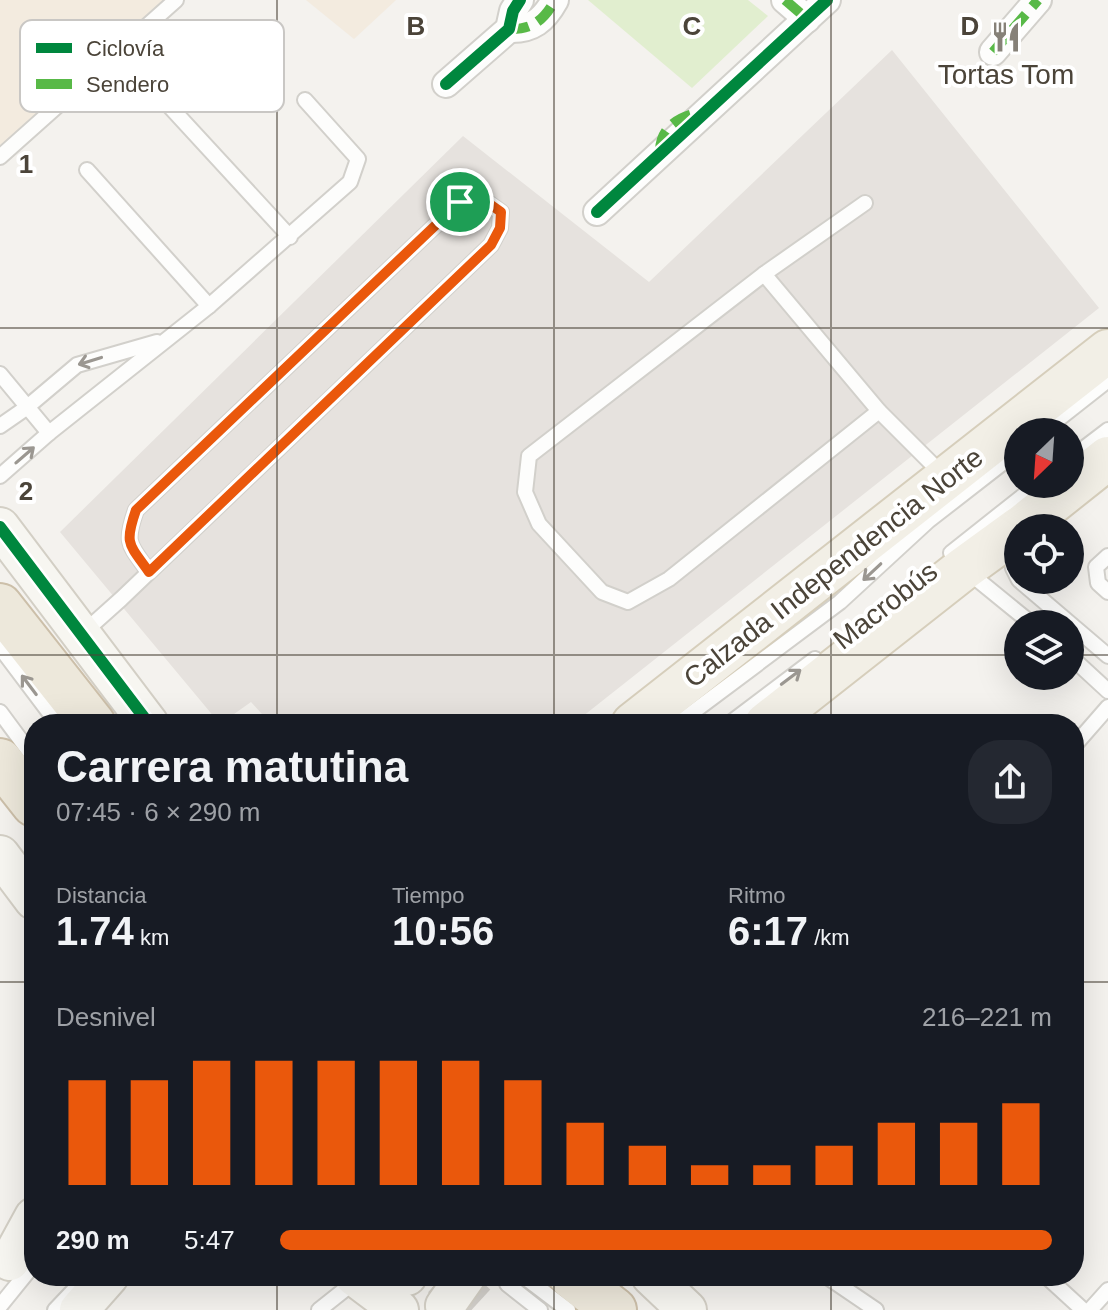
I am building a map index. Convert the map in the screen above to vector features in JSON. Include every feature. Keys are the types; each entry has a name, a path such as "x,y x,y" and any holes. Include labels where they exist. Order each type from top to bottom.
{"highway":[{"path":"0,606 85,714"},
{"path":"0,761 24,791"},
{"path":"584,1286 614,1310"}],"main road":[{"name":"Calzada Independencia Norte","path":"646,714 1108,351"},
{"path":"1037,514 1108,458"},
{"path":"781,714 953,565 1004,537"}],"street":[{"path":"446,84 509,29 513,11 520,0"},
{"path":"509,29 523,30 534,25 555,0"},
{"path":"785,0 807,19"},
{"path":"597,212 660,154 661,139 671,125 685,114 707,111 827,0"},
{"path":"993,52 1038,0"},
{"path":"0,527 141,714"},
{"path":"79,1310 100,1286"},
{"path":"371,1286 399,1310"},
{"path":"446,1310 445,1306 459,1286"},
{"path":"662,1286 687,1310"}],"lane":[{"path":"154,20 176,0"},
{"path":"0,476 49,433 209,306 350,182 358,159 305,100"},
{"path":"0,157 50,112"},
{"path":"175,112 290,237"},
{"path":"87,170 209,306"},
{"path":"80,636 149,572 491,245 500,228 501,212 484,200 460,202 136,510 129,530 129,544 149,572"},
{"path":"865,203 764,274 529,456 525,492 539,524 602,592 628,602 669,579 879,411"},
{"path":"764,274 879,411 946,478"},
{"path":"0,426 77,365 165,340"},
{"path":"1,378 49,433"},
{"path":"1060,418 1108,380"},
{"path":"1084,448 1108,430"},
{"name":"Macrobús","path":"690,714 840,602 928,521 1004,462"},
{"name":"Macrobús","path":"953,565 1023,498"},
{"path":"1108,556 1096,567 1098,583 1108,592"},
{"path":"953,565 1013,610"},
{"path":"1036,594 1108,656"},
{"path":"0,647 50,714"},
{"name":"Macrobús","path":"742,714 825,652"},
{"path":"1084,669 1108,691"},
{"path":"1084,735 1108,707"},
{"path":"0,712 24,744"},
{"path":"0,1306 20,1258"},
{"path":"55,1310 78,1286"},
{"path":"319,1310 350,1286"},
{"path":"510,1286 540,1310"},
{"path":"536,1286 568,1310"},
{"path":"841,1286 876,1310"},
{"path":"1057,1286 1083,1310"},
{"path":"1090,1310 1108,1290"}],"shaded area":[{"path":"0,0 168,0 147,20 20,20 20,112 50,112 0,160"},
{"path":"306,0 396,0 354,39"},
{"path":"892,50 1099,308 586,714 262,714 251,702 234,714 212,714 60,532 463,136 649,282"}],"green space":[{"path":"588,0 748,0 768,16 692,88"}],"tunnel":[{"path":"454,1286 480,1310"}],"marked path":[{"path":"509,29 524,28 536,22 555,0"},
{"path":"785,0 807,19"},
{"path":"993,52 1038,0"},
{"path":"660,150 668,128 687,116 703,112"}],"cycle path":[{"path":"446,84 509,29 513,11 520,0"},
{"path":"597,212 827,0"},
{"path":"0,527 141,714"}],"place":[{"name":"Tortas Tom","path":"1006,37"}],"route":[{"path":"484,200 501,212 500,228 491,245 149,572 129,544 129,530 136,510 460,202 484,200"}]}
